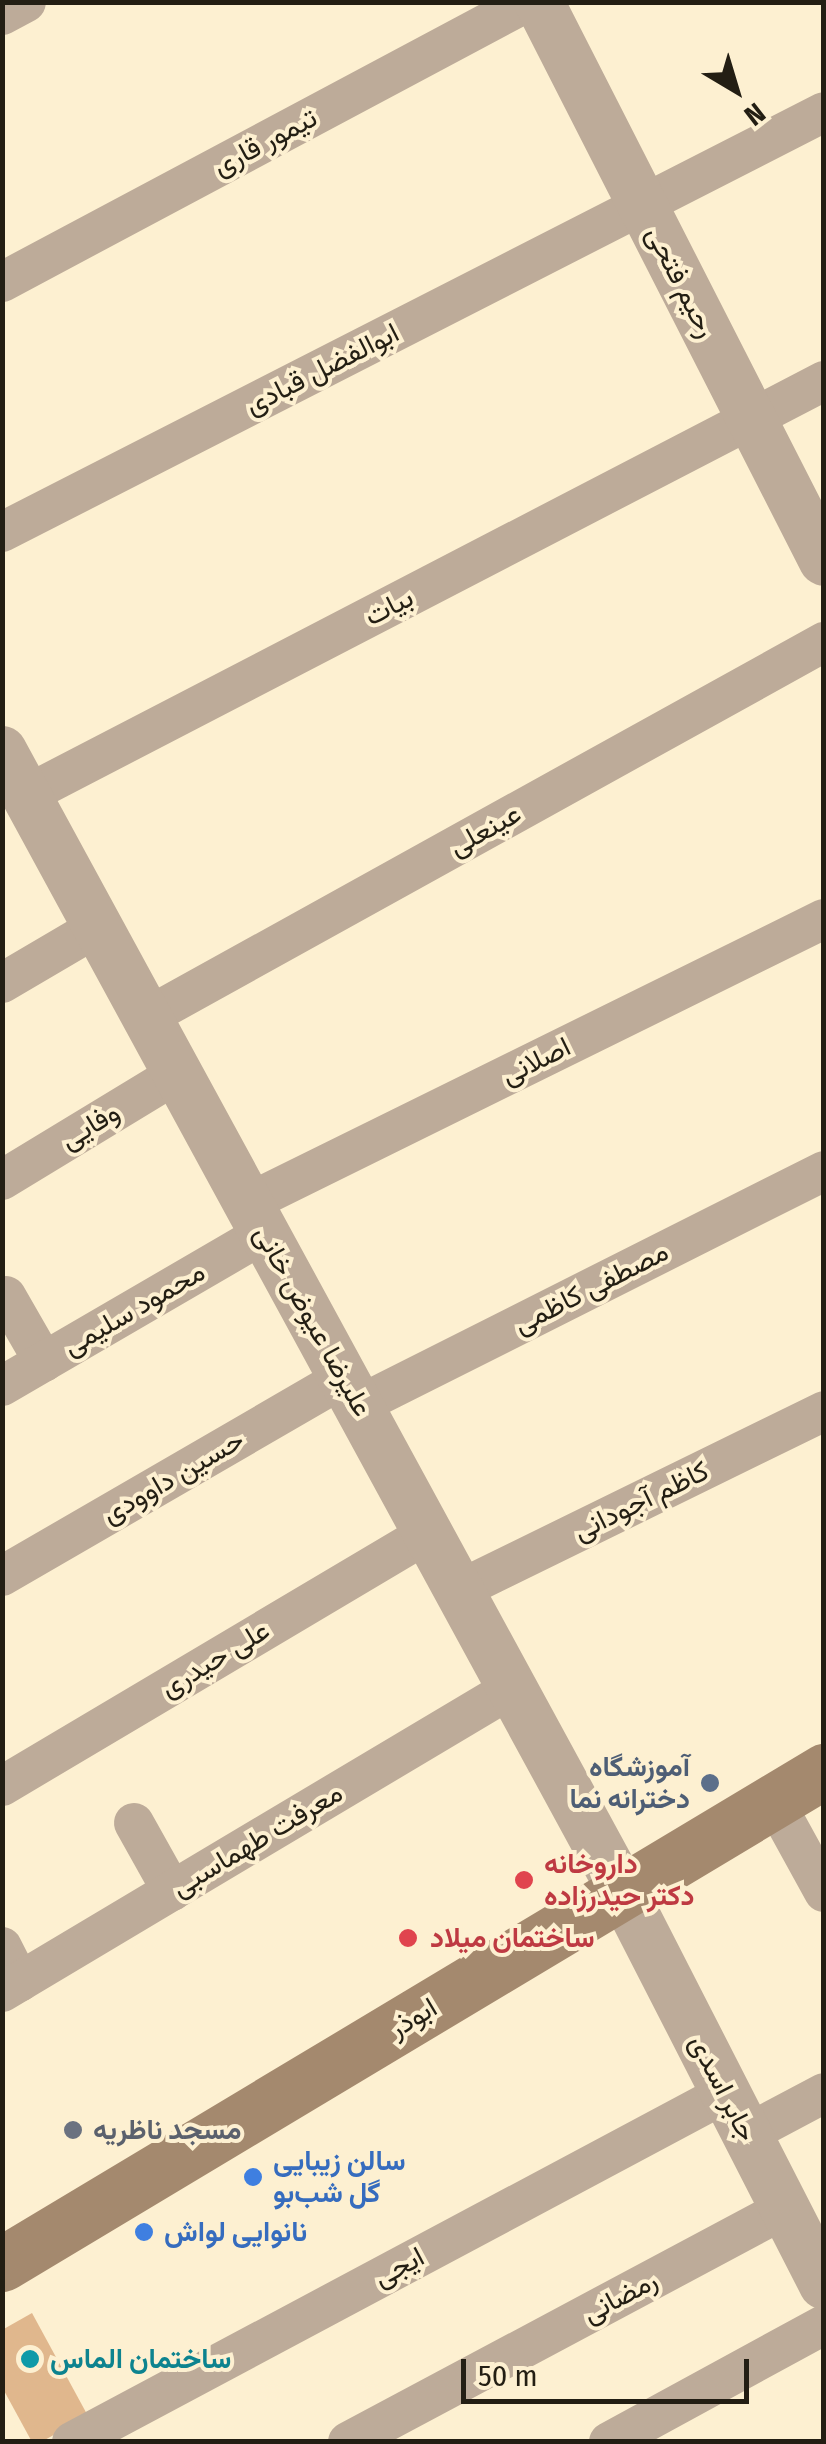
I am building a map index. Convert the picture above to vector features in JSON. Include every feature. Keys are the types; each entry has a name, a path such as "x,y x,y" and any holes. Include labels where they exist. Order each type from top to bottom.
{"main road":[{"name":"ابوذر","path":"2,2264 824,1771"}],"street":[{"path":"2,15 26,2"},
{"name":"تیمور قاری","path":"2,282 527,2"},
{"name":"رحیم فتحی","path":"538,2 824,561"},
{"name":"ابوالفضل قبادی","path":"2,532 824,112"},
{"name":"بیات","path":"10,769 824,380"},
{"name":"عینعلی","path":"147,1018 824,642"},
{"name":"علیرضا عیوض خانی","path":"10,769 623,1892"},
{"name":"اصلانی","path":"257,1218 824,919"},
{"path":"2,983 98,926"},
{"name":"وفایی","path":"2,1180 178,1073"},
{"name":"مصطفی کاظمی","path":"351,1392 824,1171"},
{"name":"محمود سلیمی","path":"2,1386 44,1362 257,1218"},
{"path":"6,1296 44,1362"},
{"name":"حسین داوودی","path":"2,1576 351,1392"},
{"name":"کاظم آجودانی","path":"459,1590 824,1411"},
{"name":"علی حیدری","path":"2,1786 428,1533"},
{"name":"معرفت طهماسبی","path":"8,1974 172,1891 512,1688"},
{"path":"774,1800 824,1892"},
{"path":"134,1822 172,1891"},
{"name":"جابر اسدی","path":"623,1892 821,2271"},
{"name":"ایجی","path":"72,2442 736,2114 824,2093"},
{"name":"رمضانی","path":"348,2442 785,2208"},
{"path":"610,2442 824,2325"}],"building":[{"name":"ساختمان الماس","path":"32,2313 88,2416 41,2442 32,2442 2,2387 2,2330"}],"place":[{"name":"آموزشگاه دخترانه نما","path":"710,1783"},
{"name":"داروخانه دکتر حیدرزاده","path":"524,1880"},
{"name":"ساختمان میلاد","path":"408,1938"},
{"name":"مسجد ناظریه","path":"73,2130"},
{"name":"سالن زیبایی گل شب‌بو","path":"253,2177"},
{"name":"نانوایی لواش","path":"144,2232"},
{"name":"ساختمان الماس","path":"30,2359"}]}
